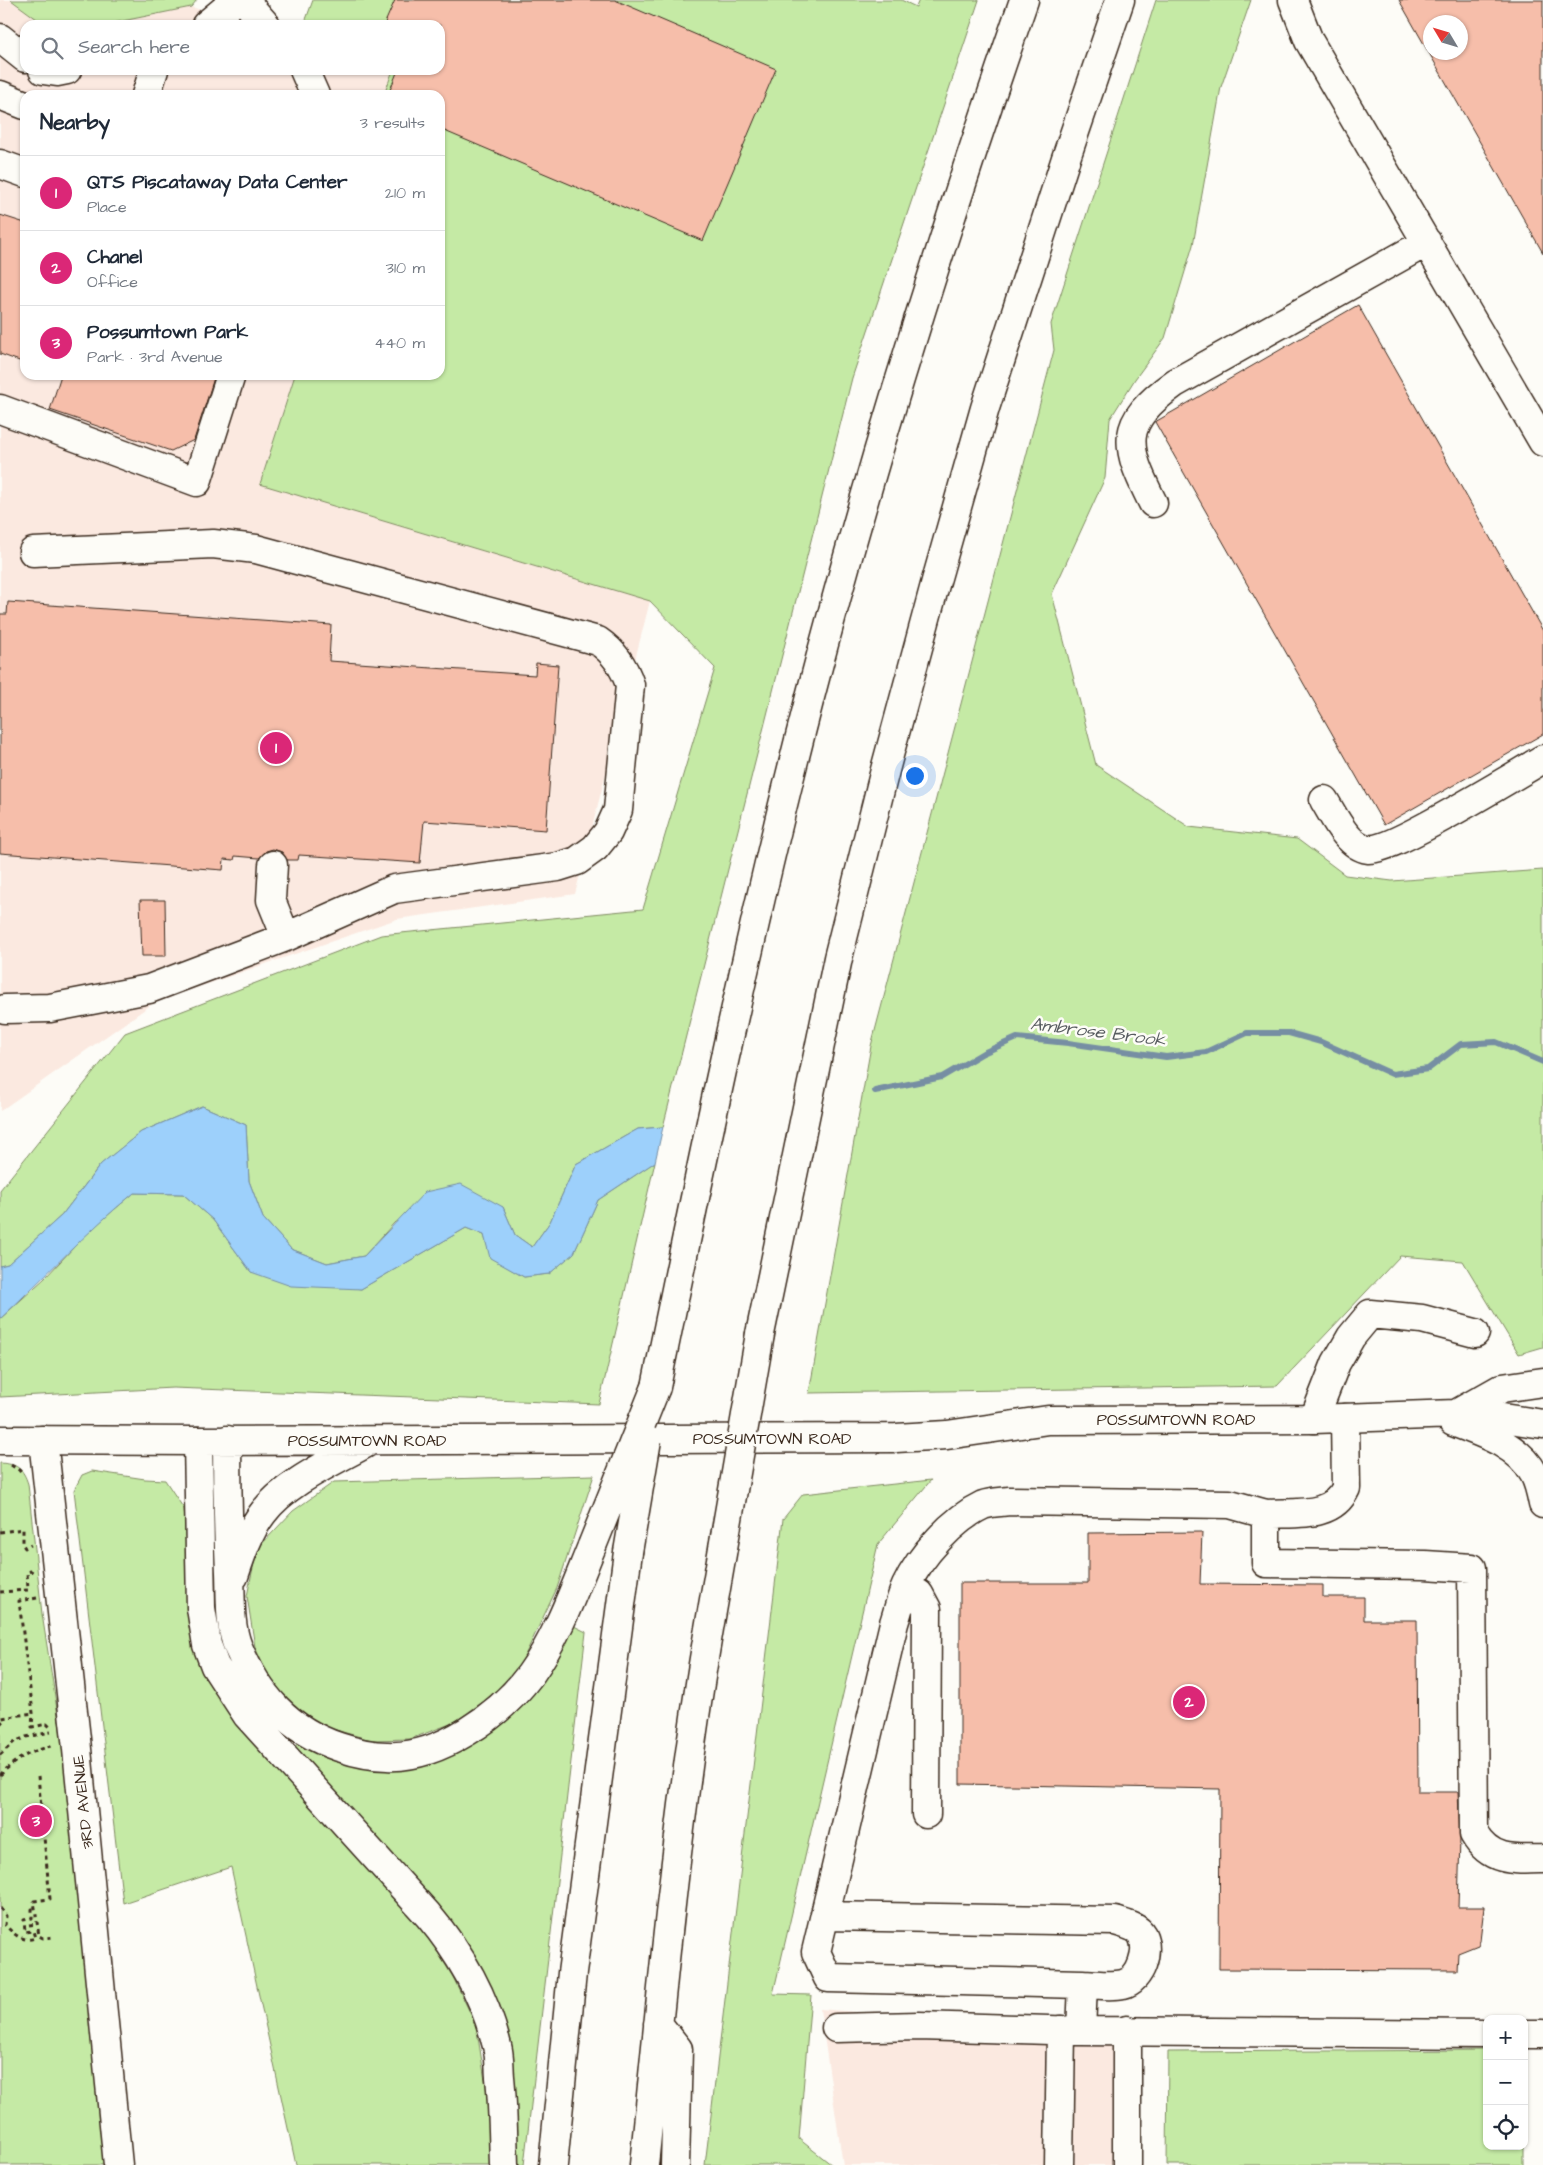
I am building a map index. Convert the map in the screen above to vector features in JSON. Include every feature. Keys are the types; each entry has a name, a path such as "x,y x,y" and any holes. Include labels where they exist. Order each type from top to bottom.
{"main road":[{"path":"212,20 236,0"},
{"path":"244,0 262,20"},
{"path":"552,2165 572,1973 628,1552 656,1387 731,1020 809,699 854,532 973,148 1024,0"},
{"path":"644,2165 658,2024 699,1691 760,1334 838,958 885,770 985,408 1066,158 1120,0"},
{"path":"1293,0 1309,41 1543,442"},
{"path":"0,38 20,54"},
{"path":"306,75 313,90"},
{"path":"0,95 20,103"},
{"path":"0,164 20,171"},
{"path":"1153,503 1137,471 1130,445 1135,423 1145,407 1182,379 1427,242"},
{"path":"0,409 197,482 229,380"},
{"path":"5,1009 50,1008 149,989 286,937 394,889 558,867 577,861 595,848 608,832 618,810 630,685 626,673 612,650 598,641 256,549 213,544 33,552"},
{"path":"1324,800 1345,834 1358,846 1368,849 1381,848 1406,837 1543,759"},
{"path":"273,865 271,900 286,937"},
{"path":"1314,1419 1336,1363 1351,1337 1370,1314 1422,1319 1476,1334"},
{"path":"1445,1415 1502,1388 1543,1382"},
{"path":"227,1440 232,1618 237,1645 249,1671 266,1697 286,1718 306,1733 351,1750 388,1757 417,1753 460,1736 507,1700 529,1676 550,1644 572,1596 656,1387"},
{"path":"1445,1415 1511,1449 1524,1460 1535,1475 1543,1504"},
{"name":"POSSUMTOWN ROAD","path":"5,1452 43,1440 370,1442 896,1438 947,1435 1048,1420 1314,1419 1445,1415 1496,1417 1543,1424"},
{"path":"825,1916 1114,1921 1128,1925 1141,1934 1144,1944 1144,1958 1140,1972 1123,1984 828,1978 816,1952 894,1623 906,1587 918,1565 932,1546 962,1518 984,1505 1010,1501 1230,1504 1266,1514 1324,1511 1338,1501 1346,1488 1345,1418"},
{"name":"3RD AVENUE","path":"43,1440 76,1739 118,2165"},
{"path":"198,1441 201,1608 207,1644 215,1666 247,1715 450,1941 484,2005 498,2048 503,2103 504,2165"},
{"path":"230,1587 240,1558 263,1512 300,1482 370,1442"},
{"path":"1266,1514 1266,1563 1424,1565 1472,1568 1474,1834 1487,1851 1496,1856 1543,1859"},
{"path":"906,1587 919,1594 927,1609 926,1814"},
{"path":"1059,2165 1071,2030 1083,1984"},
{"path":"658,2024 678,2049 674,2144 675,2165"},
{"path":"836,2028 919,2026 1071,2030 1483,2034"},
{"path":"1126,2030 1127,2165"},
{"path":"1528,2034 1543,2034"}],"path":[{"path":"5,1452 19,1470 25,1484"},
{"path":"0,1532 23,1529 23,1545 26,1548 32,1545 31,1536"},
{"path":"0,1592 28,1590 27,1572 31,1571 36,1575"},
{"path":"0,1755 14,1742 26,1737 52,1732 52,1728 47,1724 32,1727 19,1601 38,1598 37,1591"},
{"path":"0,1724 3,1722 1,1718 32,1713"},
{"path":"0,1775 13,1762 28,1752 76,1739"},
{"path":"38,1776 50,1899 34,1900 36,1924 39,1936 43,1938 55,1937"},
{"path":"0,1908 6,1916 5,1925 15,1935 27,1940 35,1938 33,1931 25,1932 24,1920 32,1918 32,1909 35,1909"},
{"path":"29,1925 36,1924"}],"shaded area":[{"path":"0,0 11,0 38,20 20,20 20,75 391,75 386,90 20,90 20,380 293,380 260,484 650,601 575,894 397,919 155,1002 0,1111"},
{"path":"191,7 235,20 127,20"},
{"path":"820,2009 1118,2034 1116,2165 843,2165"}],"green space":[{"path":"11,0 197,0 191,7 127,20 38,20"},
{"path":"313,0 901,0 916,7 919,0 979,0 852,378 663,1127 638,1129 576,1164 550,1222 532,1247 515,1235 503,1207 395,1222 364,1256 327,1263 291,1249 263,1218 249,1181 246,1125 202,1106 141,1132 100,1165 62,1215 8,1264 0,1266 0,1190 125,1033 381,935 643,909 715,668 650,601 260,484 293,380 445,380 445,90 386,90 391,75 445,75 445,20 306,20"},
{"path":"1156,0 1251,0 1221,87 1193,245 1165,338 1135,379 1110,419 1105,478 1052,594 1096,765 1189,827 1297,839 1345,875 1392,881 1543,870 1543,1347 1519,1354 1463,1261 1400,1256 1277,1386 809,1393 871,1046 1054,350 1051,324"},
{"path":"655,1162 599,1404 173,1388 0,1397 0,1319 45,1278 89,1231 134,1193 183,1194 213,1220 251,1272 361,1289 466,1228 484,1235 491,1258 524,1277 549,1274 574,1253 598,1200"},
{"path":"0,1463 11,1464 18,1468 24,1474 28,1484 42,1614 67,1773 108,2165 0,2165"},
{"path":"92,1471 165,1480 184,1509 194,1648 424,1930 453,1977 476,2025 488,2099 493,2165 296,2165 231,1867 123,1903 74,1490 82,1475"},
{"path":"594,1475 557,1588 517,1672 487,1699 453,1723 410,1739 371,1740 325,1727 290,1704 268,1676 255,1647 247,1596 257,1549 293,1511 334,1482"},
{"path":"931,1480 878,1544 773,1994 811,1995 799,2139 832,2165 705,2165 783,1519 803,1494"},
{"path":"574,1626 586,1632 524,2165 515,2165 503,2033 293,1749 298,1743 384,1766 547,1670"},
{"path":"1483,2050 1483,2150 1523,2150 1523,2165 1167,2165 1168,2052"}],"water":[{"path":"202,1106 246,1125 249,1181 263,1218 291,1249 327,1263 364,1256 425,1192 461,1184 503,1207 515,1235 532,1247 550,1222 576,1164 638,1129 663,1127 655,1162 598,1200 574,1253 549,1274 524,1277 490,1258 484,1235 466,1228 361,1289 291,1286 251,1272 213,1220 183,1194 134,1193 82,1239 0,1319 0,1266 8,1264 62,1215 101,1164 141,1132"}],"building":[{"path":"395,0 615,0 776,69 703,241 445,131 445,90 390,90 396,75 445,75 445,20 386,20"},
{"path":"1399,0 1543,0 1543,253 1433,60 1468,60 1468,15 1423,15 1423,42"},
{"path":"0,215 20,221 20,361 0,354"},
{"path":"1358,305 1543,631 1543,734 1384,825 1155,422"},
{"path":"59,380 213,380 194,440 171,451 50,410"},
{"path":"8,602 331,625 329,661 535,675 536,663 558,665 546,830 424,821 420,863 299,855 298,860 287,860 282,852 273,849 266,851 259,858 235,856 234,860 224,859 223,870 0,853 0,614 7,614"},
{"path":"140,900 165,900 166,956 142,956"},
{"path":"1202,1532 1200,1584 1323,1585 1323,1597 1364,1597 1364,1620 1417,1620 1418,1792 1458,1792 1460,1838 1458,1907 1484,1907 1480,1941 1478,1945 1458,1953 1457,1970 1219,1969 1220,1789 960,1784 960,1583 1088,1583 1088,1533"}],"waterway":[{"name":"Ambrose Brook","path":"875,1091 942,1077 983,1053 1017,1038 1166,1057 1206,1052 1247,1033 1289,1033 1321,1042 1392,1074 1428,1069 1461,1044 1496,1042 1543,1062"}],"place":[{"name":"QTS Piscataway Data Center","path":"276,748"},
{"name":"Chanel","path":"1189,1702"},
{"name":"Possumtown Park","path":"36,1821"}]}
